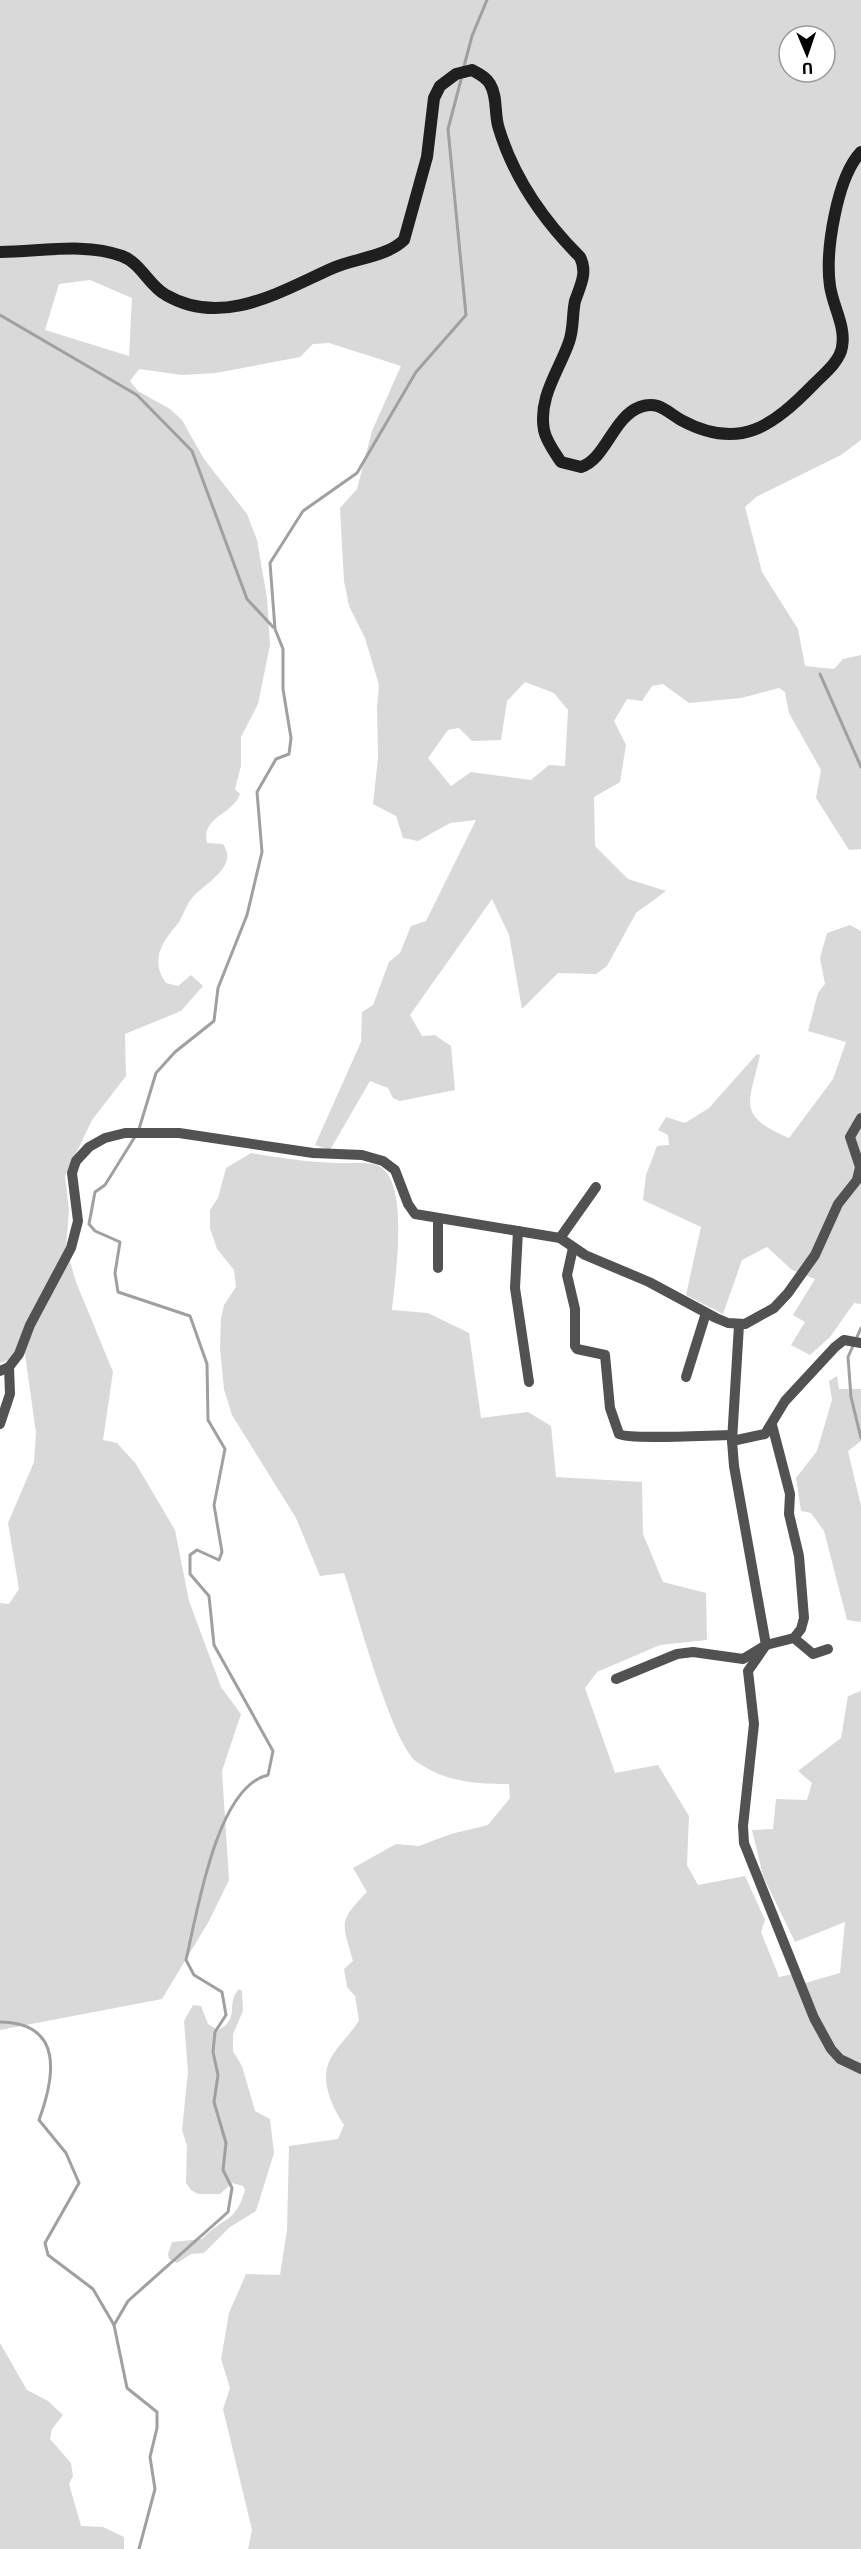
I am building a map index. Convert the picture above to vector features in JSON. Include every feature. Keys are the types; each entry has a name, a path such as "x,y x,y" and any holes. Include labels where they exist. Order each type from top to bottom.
{"street":[{"path":"0,252 94,250 124,256 165,295 206,308 242,307 273,296 349,261 394,249 404,240 428,157 434,98 440,86 456,74 472,70 484,77 491,85 496,117 505,147 540,213 580,257 584,266 584,278 574,305 574,327 554,374 543,413 544,432 561,462 581,467 595,460 608,438 629,414 641,407 656,405 704,430 726,436 751,431 777,419 832,365 842,350 844,331 830,285 835,214 850,163 861,152"},
{"path":"0,1424 10,1394 4,1369 19,1354 30,1325 72,1248 78,1221 73,1180 76,1161 96,1143 125,1132 179,1133 313,1153 373,1157 395,1170 408,1204 415,1214 560,1238 573,1248 649,1282 706,1313 739,1325 755,1319 781,1302 815,1255 834,1210 859,1174 858,1161 850,1137 861,1118"},
{"path":"560,1238 596,1187"},
{"path":"438,1219 438,1268"},
{"path":"518,1231 515,1288 530,1382"},
{"path":"573,1248 567,1275 575,1309 575,1346 577,1349 605,1355 610,1408 619,1434 631,1437 696,1434 732,1438 758,1437 769,1430 785,1401 827,1355 844,1340 861,1342"},
{"path":"686,1377 706,1313"},
{"path":"739,1325 732,1438 735,1476 766,1645 748,1671 754,1724 743,1827 744,1843 814,2018 831,2049 840,2059 861,2069"},
{"path":"616,1679 677,1654 693,1652 743,1659 766,1645 794,1638 803,1624 799,1556 789,1514 790,1494 772,1425"},
{"path":"794,1638 813,1654 828,1649"}],"shaded area":[{"path":"0,0 861,0 861,440 841,455 756,497 745,507 762,572 798,629 805,666 834,669 843,659 861,655 861,849 849,850 816,798 821,770 789,713 785,692 779,688 741,698 689,703 663,684 652,686 642,701 627,699 614,721 626,745 620,782 594,797 595,846 628,879 666,891 636,913 607,966 596,974 558,973 522,1009 509,935 492,899 410,1015 422,1036 435,1035 451,1046 455,1090 400,1101 393,1098 388,1088 370,1081 330,1150 315,1145 361,1042 362,1012 373,1005 389,962 400,953 411,926 426,921 476,820 450,823 418,841 403,838 396,816 373,804 378,758 379,685 365,638 349,606 344,581 340,508 357,489 372,431 401,366 329,343 313,344 300,357 216,373 182,375 139,369 130,381 138,391 170,409 182,420 204,459 247,514 257,540 267,598 270,645 258,704 241,737 241,766 235,789 240,794 231,807 213,821 206,834 207,843 223,844 227,852 227,860 218,874 190,901 159,953 159,968 166,983 178,986 191,975 203,986 181,1011 125,1034 126,1076 92,1120 65,1176 69,1210 66,1248 76,1282 113,1372 103,1440 117,1443 136,1464 175,1530 189,1601 221,1687 241,1714 222,1771 229,1880 209,1921 162,1999 0,2030 0,1603 9,1604 19,1589 8,1523 34,1462 36,1433 25,1354 0,1363","holes":["90,280 132,298 129,356 45,330 59,284","525,682 554,693 568,710 565,766 549,765 531,780 471,772 451,786 428,758 448,730 459,728 472,741 501,740 507,701"]},
{"path":"850,925 861,931 861,1304 854,1303 830,1337 810,1355 791,1345 805,1322 793,1315 815,1279 792,1270 767,1247 742,1260 723,1314 686,1295 701,1227 643,1200 646,1175 657,1146 669,1145 668,1135 658,1130 666,1117 685,1123 709,1108 757,1054 760,1055 752,1086 750,1107 761,1122 789,1138 833,1079 846,1042 808,1031 818,993 825,984 820,958 827,933"},
{"path":"251,1153 316,1162 369,1163 382,1168 390,1179 398,1213 392,1310 428,1313 469,1333 481,1418 528,1412 551,1426 556,1477 642,1482 643,1534 663,1582 706,1593 707,1640 660,1645 597,1672 585,1688 615,1773 658,1765 689,1816 687,1865 698,1885 745,1876 765,1920 761,1932 779,1977 793,1974 798,1985 840,1973 845,1922 795,1942 763,1876 752,1830 773,1829 776,1799 807,1800 812,1783 798,1771 841,1738 848,1696 861,1691 861,2549 248,2549 252,2530 223,2409 230,2388 221,2359 229,2313 246,2274 280,2275 287,2230 289,2146 338,2139 344,2125 332,2103 326,2078 329,2062 359,2020 355,1996 347,1987 344,1969 353,1961 346,1938 345,1923 351,1910 367,1892 353,1868 396,1844 419,1846 451,1834 488,1825 510,1798 509,1784 450,1778 417,1762 407,1750 386,1704 344,1573 320,1576 296,1518 232,1415 224,1389 220,1348 224,1305 236,1287 234,1270 217,1249 210,1228 210,1210 218,1198 226,1168"},
{"path":"837,1376 839,1389 861,1389 861,1441 848,1451 861,1506 861,1622 847,1620 824,1531 811,1513 801,1511 796,1478 817,1451 832,1400 829,1381"},
{"path":"239,1989 242,1991 243,2011 233,2034 233,2051 242,2066 255,2111 270,2119 274,2153 256,2211 230,2227 204,2253 191,2254 177,2263 169,2259 168,2254 172,2242 202,2239 233,2214 245,2190 243,2186 232,2183 220,2194 198,2194 191,2190 186,2183 187,2146 182,2130 188,2072 184,2021 193,2005 201,2006 208,2024 218,2030 225,2026 231,2016 233,2000"},
{"path":"0,2343 27,2390 48,2401 63,2415 52,2429 50,2439 71,2463 73,2476 69,2484 81,2526 103,2527 124,2537 124,2549 0,2549"}],"waterway":[{"path":"463,70 472,36 487,0"},
{"path":"139,1129 156,1073 175,1052 214,1021 218,988 247,915 262,852 257,792 276,759 289,754 291,738 283,689 283,649 275,629 270,563 303,511 357,473 416,372 466,315 448,129 462,76"},
{"path":"0,315 137,395 192,451 247,599 273,627"},
{"path":"820,674 861,767"},
{"path":"114,2325 128,2301 228,2212 232,2188 223,2170 226,2143 214,2102 218,2075 213,2052 215,2032 226,2015 222,1992 194,1975 186,1960 203,1884 222,1827 235,1802 250,1785 268,1775 273,1751 214,1645 209,1596 190,1574 190,1555 197,1550 219,1560 222,1552 214,1505 225,1449 208,1420 207,1364 190,1316 118,1292 115,1273 120,1242 95,1231 89,1224 95,1192 105,1185 136,1135"},
{"path":"861,1328 848,1357 851,1397 861,1438"},
{"path":"0,2022 21,2025 35,2032 45,2042 50,2055 51,2070 45,2103 39,2120 66,2153 79,2183 45,2243 48,2255 93,2289 114,2325 127,2388 157,2412 157,2428 150,2457 155,2489 139,2549"}]}
